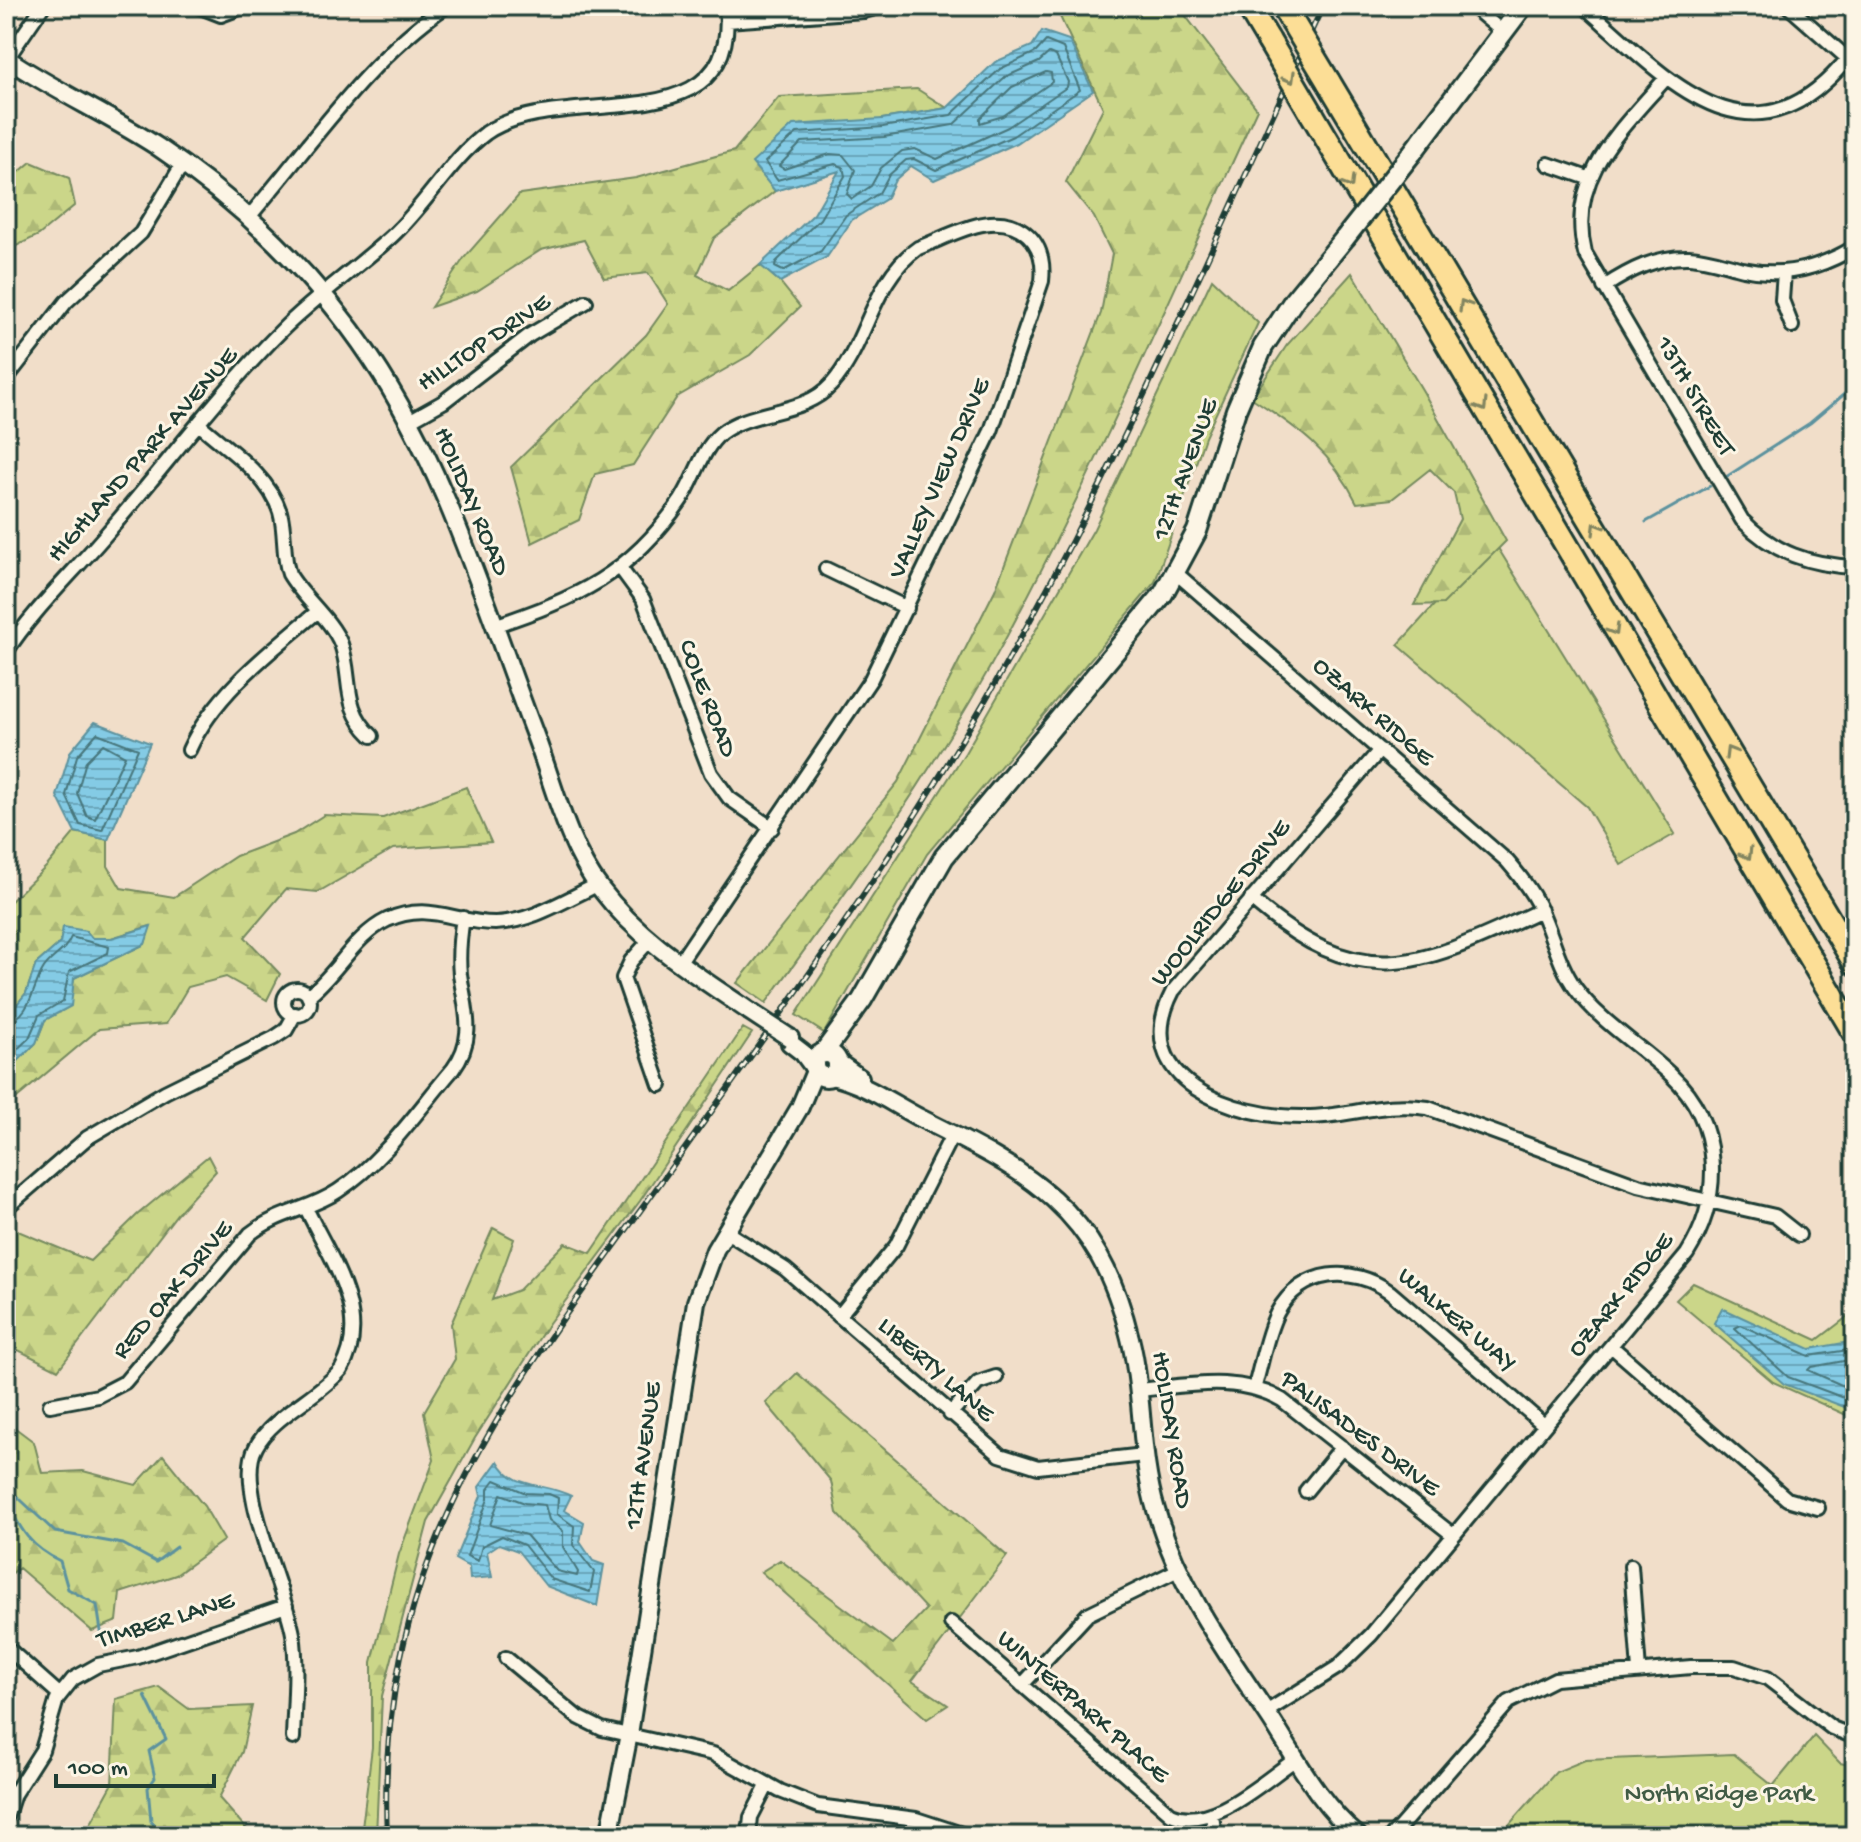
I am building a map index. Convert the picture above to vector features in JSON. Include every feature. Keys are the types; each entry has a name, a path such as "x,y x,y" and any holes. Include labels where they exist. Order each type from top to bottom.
{"highway":[{"path":"1248,6 1855,1034"},
{"path":"1283,7 1855,963"}],"main road":[{"name":"12TH AVENUE","path":"826,1065 944,857 1146,619 1176,573 1197,531 1236,410 1263,347 1294,300 1505,34 1523,6"}],"street":[{"path":"6,59 43,6"},
{"path":"198,6 221,15 245,6"},
{"path":"248,218 381,60 411,30 446,6"},
{"name":"HIGHLAND PARK AVENUE","path":"6,652 282,329 393,235 464,155 495,128 533,114 664,99 686,93 704,80 717,65 725,47 726,6"},
{"path":"727,21 836,13 882,6"},
{"path":"1472,6 1505,34"},
{"path":"1584,6 1666,78 1707,105 1757,114 1790,107 1806,99 1851,62 1788,6"},
{"name":"HOLIDAY ROAD","path":"6,59 182,165 248,218 323,295 370,357 409,421 450,510 567,822 597,885 649,941 790,1038 790,1043 1029,1176 1060,1202 1081,1229 1100,1260 1123,1312 1138,1390 1144,1455 1155,1507 1178,1570 1206,1622 1328,1808 1358,1836"},
{"name":"13TH STREET","path":"1666,78 1605,149 1588,178 1580,210 1581,239 1588,260 1742,520 1788,555 1855,567"},
{"path":"1548,164 1588,178"},
{"path":"6,379 66,302 141,233 182,165"},
{"name":"VALLEY VIEW DRIVE","path":"494,626 572,597 621,569 656,535 688,490 704,453 722,433 807,401 829,388 888,278 907,256 982,224 1005,223 1021,229 1038,248 1042,281 991,431 907,608 871,679 679,963"},
{"path":"1604,287 1636,268 1672,258 1690,257 1765,273 1784,272 1821,264 1855,247"},
{"path":"1784,272 1782,300 1792,326"},
{"name":"HILLTOP DRIVE","path":"409,421 443,402 530,335 586,302"},
{"path":"200,425 267,485 280,511 289,574 341,644 351,705 362,726 372,736"},
{"name":"COLE ROAD","path":"621,569 643,599 711,773 729,798 772,828"},
{"path":"826,569 907,608"},
{"name":"OZARK RIDGE","path":"1176,573 1507,861 1541,910 1574,987 1596,1011 1672,1075 1695,1105 1713,1159 1711,1202 1687,1254 1371,1635 1349,1656 1266,1712"},
{"path":"189,750 199,728 240,681 317,612"},
{"name":"WOOLRIDGE DRIVE","path":"1380,750 1173,991 1162,1017 1163,1044 1174,1071 1192,1089 1232,1104 1288,1117 1332,1115 1391,1105 1428,1108 1638,1185 1775,1216 1799,1235"},
{"path":"6,1208 87,1138 165,1092 286,1030 295,1014 307,1010 308,996 362,939 385,921 417,912 483,922 512,921 597,885"},
{"path":"1251,899 1311,945 1344,957 1378,963 1436,956 1541,910"},
{"name":"RED OAK DRIVE","path":"50,1405 98,1396 125,1382 250,1234 274,1217 306,1208 336,1193 370,1167 459,1061 470,1024 459,956 463,918"},
{"path":"649,941 631,961 623,978 660,1085"},
{"path":"295,1014 286,1008 288,993 299,989 308,996"},
{"name":"12TH AVENUE","path":"609,1836 629,1734 691,1323 706,1271 725,1231 826,1065"},
{"path":"839,1316 896,1246 953,1133"},
{"path":"293,1738 293,1636 249,1483 251,1457 264,1435 341,1370 349,1358 355,1329 349,1301 306,1208"},
{"name":"LIBERTY LANE","path":"725,1231 770,1258 989,1447 1020,1463 1057,1467 1144,1455"},
{"name":"WALKER WAY","path":"1255,1386 1275,1318 1286,1301 1310,1281 1347,1274 1365,1277 1390,1292 1544,1425"},
{"path":"1611,1346 1787,1499 1818,1508"},
{"path":"950,1414 978,1383 996,1377"},
{"name":"PALISADES DRIVE","path":"1138,1390 1223,1383 1255,1386 1282,1400 1453,1535"},
{"path":"1306,1491 1342,1447"},
{"path":"1631,1566 1639,1671"},
{"path":"1022,1685 1088,1614 1178,1570"},
{"name":"TIMBER LANE","path":"59,1694 73,1679 98,1665 138,1657 286,1606"},
{"name":"WINTERPARK PLACE","path":"951,1623 1171,1814 1188,1824 1212,1815 1296,1759"},
{"path":"6,1647 59,1694 42,1750 14,1794 6,1818"},
{"path":"506,1658 588,1724 713,1754 768,1784 818,1806 916,1819 968,1836"},
{"path":"1392,1836 1490,1721 1516,1697 1555,1679 1721,1666 1746,1670 1775,1682 1832,1728 1855,1737"},
{"path":"749,1836 751,1817 768,1784"},
{"path":"1212,1815 1215,1836"}],"green space":[{"path":"1055,6 1178,6 1257,109 1105,439 1008,634 924,777 766,1003 737,983 898,782 995,590 1101,313 1112,254 1094,217 1066,182 1103,108"},
{"path":"917,89 947,108 882,119 753,163 775,191 714,238 697,275 728,291 760,265 780,282 800,307 750,355 677,397 633,465 595,474 579,520 532,543 511,467 646,335 668,304 648,273 604,278 584,240 541,250 477,291 431,307 464,258 520,194 636,178 734,151 779,97"},
{"path":"31,162 69,178 75,205 39,235 6,251 6,183"},
{"path":"1352,273 1424,393 1506,541 1443,604 1414,605 1460,519 1454,493 1430,469 1392,499 1357,503 1337,469 1313,443 1252,398 1287,345"},
{"path":"1212,279 1258,323 1205,437 1155,582 927,854 824,1033 796,1015 965,753 1094,529"},
{"path":"1493,540 1675,834 1621,865 1587,807 1398,645"},
{"path":"466,787 491,842 393,849 318,892 286,889 245,937 280,974 267,1000 226,977 188,987 166,1024 99,1029 6,1107 6,1073 36,1043 45,1020 70,1006 74,978 145,944 150,926 111,938 92,938 86,931 60,943 36,964 26,993 6,1018 6,906 47,866 75,832 108,840 108,866 121,888 174,897 236,856 294,834 324,815 383,818"},
{"path":"743,1028 752,1033 640,1201 549,1323 475,1438 428,1522 382,1696 376,1836 361,1836 372,1747 372,1662 399,1554 434,1460 424,1412 455,1359 451,1324 493,1228 514,1239 492,1300 519,1290 565,1243 591,1253"},
{"path":"208,1156 216,1171 177,1214 58,1370 6,1344 6,1226 90,1261 137,1215"},
{"path":"1693,1283 1817,1340 1855,1311 1855,1419 1773,1382 1676,1300"},
{"path":"797,1373 1007,1556 912,1681 948,1705 927,1719 761,1572 780,1560 893,1644 926,1609 837,1513 831,1481 766,1403"},
{"path":"6,1421 34,1442 42,1473 83,1471 136,1485 163,1455 204,1506 224,1540 176,1575 120,1593 117,1621 92,1631 19,1568 6,1578"},
{"path":"159,1687 189,1709 252,1706 242,1752 219,1798 253,1836 84,1836 112,1785 116,1699"},
{"name":"North Ridge Park","path":"1814,1736 1840,1763 1855,1766 1855,1836 1499,1836 1556,1772 1585,1760 1734,1754 1773,1786"}],"water":[{"path":"1042,31 1069,40 1093,91 1017,143 934,180 911,166 895,180 886,199 852,220 827,257 780,282 760,265 814,214 839,171 775,191 752,163 793,125 882,119 947,108 995,62 1032,46"},
{"path":"95,722 150,743 108,840 75,832 57,796 70,752"},
{"path":"151,926 145,944 74,978 71,1006 45,1020 36,1043 6,1073 6,1018 26,993 36,964 60,943 63,927 86,931 92,938 112,938"},
{"path":"1722,1308 1810,1349 1855,1341 1855,1411 1784,1384 1714,1323"},
{"path":"498,1461 512,1477 571,1496 564,1510 584,1522 580,1542 593,1561 604,1565 597,1606 546,1586 518,1551 499,1544 487,1552 492,1577 470,1579 469,1567 455,1559 481,1496 479,1487"}],"waterway":[{"path":"1726,477 1810,423 1855,385"},
{"path":"1646,522 1710,486"},
{"path":"6,1486 55,1532 123,1544 156,1562 176,1547"},
{"path":"6,1501 27,1537 60,1561 68,1589 97,1605 101,1631"},
{"path":"145,1696 166,1739 149,1751 155,1778 148,1788 151,1821 159,1836"},
{"path":"1671,1836 1714,1831 1728,1836"}],"railway":[{"path":"387,1836 389,1733 405,1640 431,1554 468,1473 512,1395 563,1319 827,948 969,728 1019,641 1111,463 1323,6"}]}
